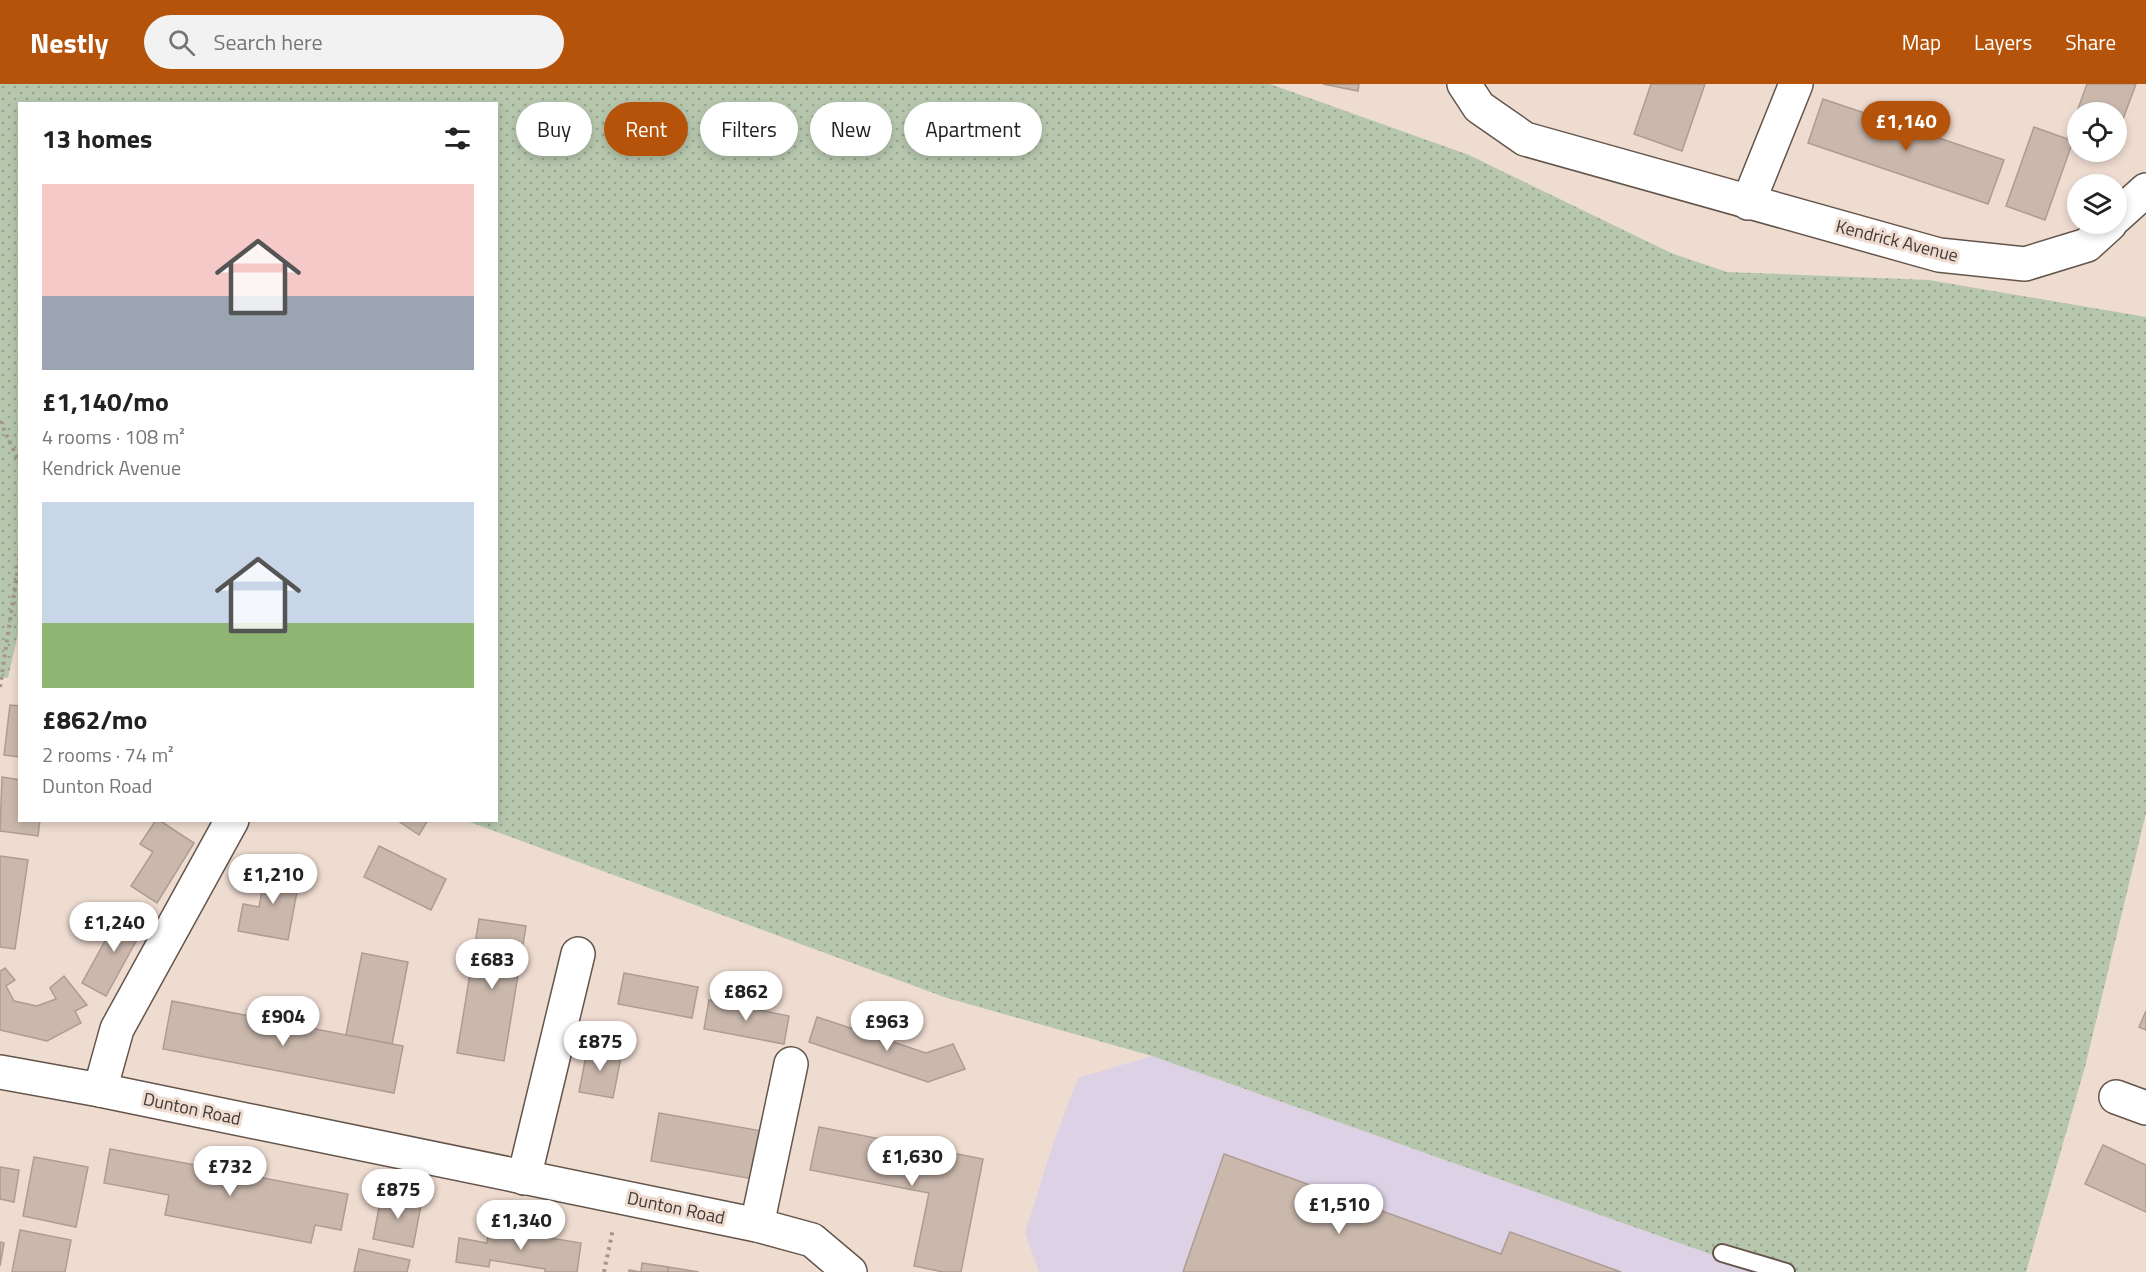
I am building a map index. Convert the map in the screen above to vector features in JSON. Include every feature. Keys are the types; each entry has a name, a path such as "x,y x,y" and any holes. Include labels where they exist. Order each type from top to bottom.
{"street":[{"name":"Kendrick Avenue","path":"1464,84 1479,107 1525,139 1939,255 2025,264 2087,245 2099,234"},
{"path":"1748,202 1796,84"},
{"path":"2127,207 2146,190"},
{"path":"100,1090 117,1029 223,824"},
{"path":"524,1178 578,954"},
{"path":"758,1225 791,1064"},
{"name":"Dunton Road","path":"0,1072 100,1090 758,1225 812,1240 850,1272"}],"lane":[{"path":"1722,1253 1786,1272"}],"path":[{"path":"0,421 18,460"},
{"path":"0,687 18,567"},
{"path":"604,1272 619,1196"}],"shaded area":[{"path":"1152,1056 1761,1272 1039,1272 1025,1233 1053,1144 1078,1078"}],"green space":[{"path":"0,84 1270,84 1469,155 1671,253 1727,272 1929,280 2146,317 2146,813 2085,1067 2026,1272 1761,1272 1152,1056 947,998 470,822 498,822 498,102 18,102 18,634 8,678 0,677"}],"building":[{"path":"1323,84 1359,84 1358,91"},
{"path":"1651,84 1705,84 1682,151 1634,134"},
{"path":"2087,84 2136,84 2127,108 2127,102 2080,102"},
{"path":"1823,99 2004,160 1988,204 1808,143"},
{"path":"2034,127 2067,139 2067,158 2045,220 2006,206"},
{"path":"10,705 18,706 18,757 4,755"},
{"path":"2,777 18,780 18,822 40,822 38,836 0,831"},
{"path":"155,822 162,822 194,843 157,903 131,886 153,852 140,844"},
{"path":"400,822 427,822 419,835"},
{"path":"379,846 446,879 431,910 364,877"},
{"path":"0,856 28,860 15,949 0,947"},
{"path":"267,864 301,870 288,940 238,931 243,904 259,907"},
{"path":"122,910 146,923 106,996 82,983"},
{"path":"479,919 526,926 504,1061 457,1053"},
{"path":"362,953 408,962 392,1044 346,1035"},
{"path":"5,968 15,980 6,986 14,1001 37,1006 56,999 50,988 64,976 87,1005 75,1011 81,1023 47,1041 0,1030 0,971"},
{"path":"624,973 698,987 692,1018 618,1004"},
{"path":"709,1000 789,1016 784,1044 704,1029"},
{"path":"172,1001 403,1046 394,1093 163,1049"},
{"path":"2146,1011 2146,1030 2139,1027"},
{"path":"817,1017 926,1053 953,1044 965,1069 928,1082 809,1042"},
{"path":"588,1045 622,1052 613,1098 579,1092"},
{"path":"659,1113 762,1131 753,1179 651,1161"},
{"path":"819,1127 983,1159 961,1272 943,1272 914,1266 929,1193 810,1170"},
{"path":"2103,1145 2146,1165 2146,1212 2085,1184"},
{"path":"110,1149 348,1194 341,1230 315,1225 311,1243 165,1215 169,1195 104,1183"},
{"path":"1224,1154 1501,1254 1510,1232 1621,1272 1183,1272"},
{"path":"34,1157 88,1167 76,1227 23,1216"},
{"path":"0,1167 19,1170 14,1202 0,1199"},
{"path":"382,1192 422,1200 413,1247 373,1239"},
{"path":"489,1228 581,1243 577,1272 545,1272 545,1269 490,1260 489,1267 456,1262 459,1238 487,1243"},
{"path":"20,1230 71,1240 65,1272 12,1272"},
{"path":"0,1242 4,1243 0,1266"},
{"path":"359,1249 410,1260 407,1272 354,1272"},
{"path":"642,1263 668,1267 668,1272 641,1272"},
{"path":"668,1267 699,1272 668,1272"}]}
